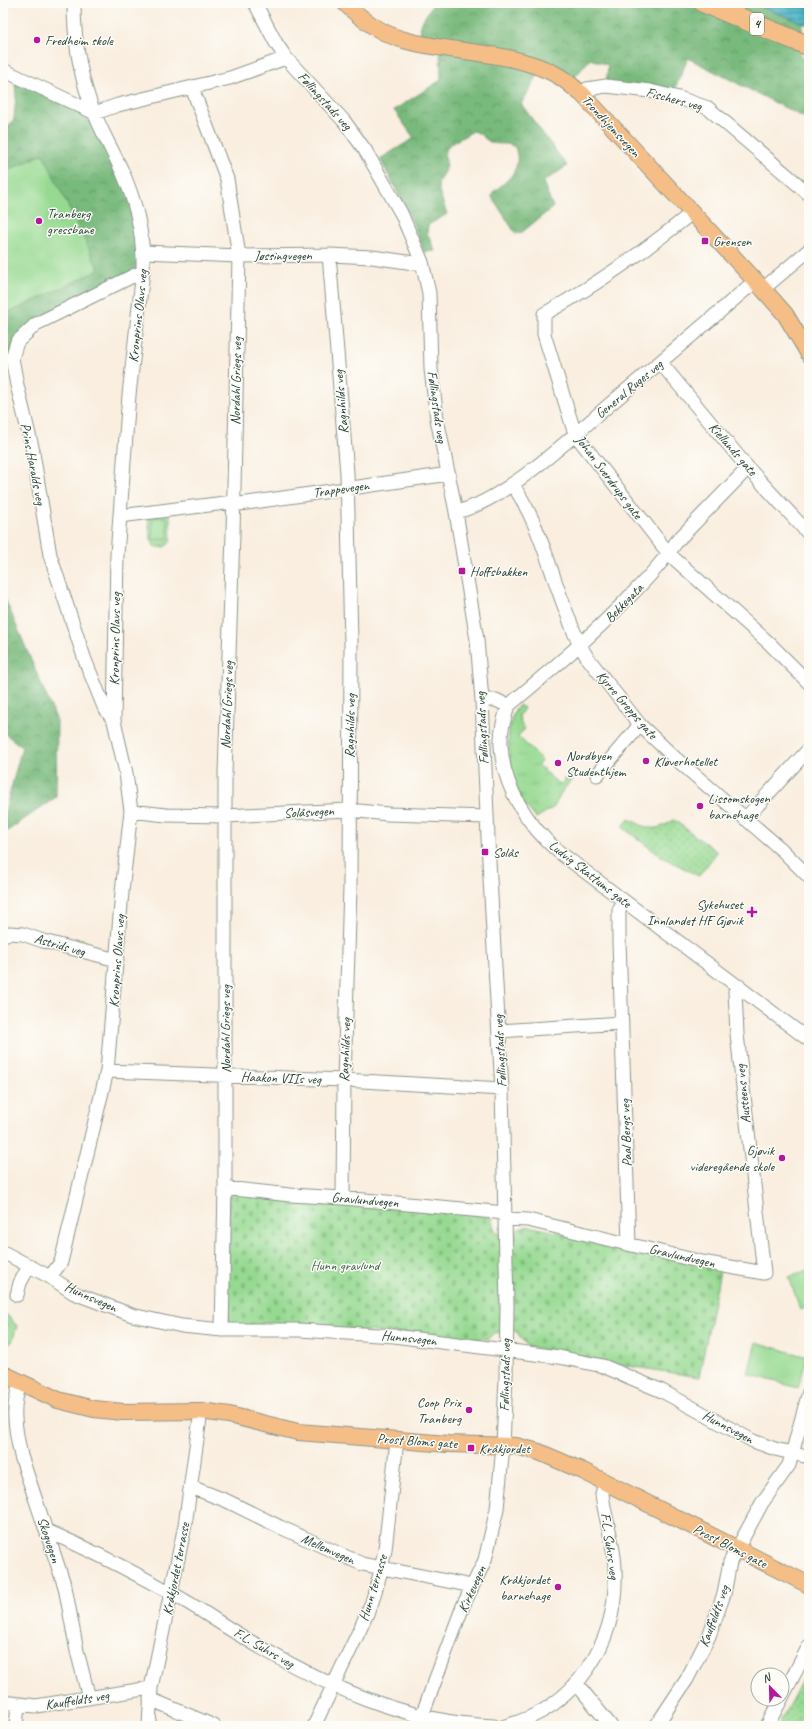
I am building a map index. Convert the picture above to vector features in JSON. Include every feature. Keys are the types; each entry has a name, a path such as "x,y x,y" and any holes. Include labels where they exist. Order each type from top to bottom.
{"highway":[{"name":"4","path":"704,3 809,46"}],"main road":[{"name":"Trondhjemsvegen","path":"345,3 384,32 403,40 435,47 503,56 556,74 582,94 693,212 759,285 785,314 809,354"},
{"name":"Prost Bloms gate","path":"3,1374 58,1400 94,1409 122,1412 200,1411 231,1416 298,1432 397,1440 503,1446 539,1452 605,1483 809,1586"}],"street":[{"name":"Kronprins Olavs veg","path":"50,1277 60,1262 108,1071 122,892 131,811 126,773 114,721 114,620 129,395 144,252 141,228 123,172 89,99 80,64 74,3"},
{"name":"Føllingstads veg","path":"255,3 276,43 286,58 344,121 365,150 401,213 422,262 429,293 430,357 435,401 470,590 477,640 482,700 502,1089 506,1351 503,1446"},
{"path":"3,70 95,113 118,105 230,78 286,58"},
{"name":"Fischers veg","path":"582,94 587,89 606,86 679,98 708,108 809,194"},
{"name":"Nordahl Griegs veg","path":"192,88 227,179 239,256 225,816 225,1188 222,1330"},
{"name":"Johan Sverdrups gate","path":"693,212 608,274 566,302 544,314 544,334 575,434 669,554 769,643 809,683"},
{"name":"General Ruges veg","path":"456,512 469,508 512,484 575,434 660,362 759,285 809,250"},
{"name":"Jøssingvegen","path":"144,252 239,256 329,255 372,257 414,263 422,262"},
{"name":"Ragnhilds veg","path":"329,255 347,488 351,642 349,810 350,887 344,1080 343,1198"},
{"name":"Prins Haralds veg","path":"114,721 104,707 85,660 50,555 32,447 12,358 17,342 36,324 143,271"},
{"name":"Kiellands gate","path":"660,362 748,468 809,534"},
{"name":"Bekkegata","path":"508,706 580,646 607,620 669,554 677,541 748,468"},
{"name":"Trappevegen","path":"120,516 233,503 448,474"},
{"name":"Kyrre Grepps gate","path":"512,484 537,528 556,586 580,646 640,724 675,758 782,850 809,877"},
{"path":"482,700 496,700 508,706"},
{"name":"Ludvig Skattums gate","path":"508,706 502,728 501,745 503,759 519,806 537,831 548,842 624,901 809,1040"},
{"path":"597,775 640,724"},
{"path":"745,819 809,749"},
{"name":"Solåsvegen","path":"131,811 166,815 225,816 349,810 388,814 487,817"},
{"name":"Paal Bergs veg","path":"624,901 619,910 629,1244"},
{"name":"Astrids veg","path":"3,936 10,933 23,934 117,960"},
{"name":"Austeens veg","path":"739,986 735,991 737,1034 764,1273"},
{"path":"500,1031 622,1022"},
{"name":"Haakon VIIs veg","path":"108,1071 344,1080 502,1089"},
{"name":"Gravlundvegen","path":"225,1188 290,1195 343,1198 505,1216 528,1220 702,1262 764,1273"},
{"name":"Hunnsvegen","path":"3,1252 50,1277 74,1293 132,1314 182,1326 222,1330 299,1330 394,1336 559,1357 603,1366 662,1391 753,1441 775,1449 809,1457"},
{"path":"16,1295 20,1283 29,1266"},
{"name":"Skogvegen","path":"21,1383 15,1399 17,1434 27,1475 65,1587 77,1651 89,1698"},
{"name":"Kauffeldts veg","path":"656,1726 687,1679 709,1636 724,1594 730,1562 762,1503 789,1465 791,1453 809,1392"},
{"name":"Kråkjordet terrasse","path":"149,1726 150,1694 172,1593 191,1487 200,1411"},
{"name":"Hunn terrasse","path":"314,1726 372,1602 382,1567 397,1440"},
{"name":"Kirkevegen","path":"420,1721 472,1586 485,1560 497,1509 503,1446"},
{"name":"F.L. Suhrs veg","path":"47,1531 70,1540 172,1593 244,1638 333,1686 420,1721 440,1720 503,1726 537,1714 576,1683 593,1663 609,1630 613,1608 615,1569 602,1494 605,1483"},
{"name":"Mellemvegen","path":"191,1487 227,1501 280,1528 362,1564 472,1586"},
{"path":"767,1726 809,1646"},
{"path":"576,1683 612,1726"},
{"path":"150,1694 214,1726"},
{"name":"Kauffeldts veg","path":"3,1702 36,1706 89,1698 150,1694"},
{"path":"16,1726 18,1705"}],"green space":[{"path":"434,3 751,3 803,23 800,52 809,71 809,120 688,58 673,93 606,87 608,65 590,59 575,77 539,73 521,104 567,166 543,182 553,207 521,233 516,234 492,197 493,192 509,178 516,168 517,155 515,147 490,142 473,131 449,145 444,153 447,166 438,183 439,191 447,214 428,225 427,233 435,251 424,252 409,214 380,159 414,138 394,110 441,80 440,49 420,35 421,23"},
{"path":"15,82 87,109 125,182 146,249 131,278 24,334 18,361 3,369 3,297 10,312 43,154 3,173 3,134 14,119 16,96"},
{"name":"Tranberg gressbane","path":"43,154 99,270 10,312 3,297 3,173"},
{"path":"170,514 171,540 164,547 154,546 150,537 148,517"},
{"path":"167,517 168,538 153,540 152,518"},
{"path":"3,594 57,721 56,797 3,834 3,812 5,811 22,747 3,732"},
{"path":"519,705 524,708 519,716 521,724 525,729 518,736 542,760 538,765 542,769 544,768 544,771 560,785 565,781 564,778 566,779 572,772 575,775 561,793 554,807 536,818 524,804 519,794 511,768 509,754 510,726 513,715"},
{"path":"629,819 651,828 661,827 674,820 717,852 699,876 662,857 622,827"},
{"name":"Hunn gravlund","path":"228,1191 476,1215 491,1218 496,1233 513,1235 518,1229 528,1226 721,1266 699,1377 603,1362 527,1346 516,1331 494,1333 488,1339 332,1329 225,1326"},
{"path":"807,1271 809,1278 809,1306 800,1309 789,1277"},
{"path":"3,1314 7,1315 17,1326 12,1342 3,1347"},
{"path":"756,1342 807,1357 798,1388 748,1374"},
{"path":"809,1667 809,1726 778,1726 788,1707 790,1707 790,1703"}],"water":[{"path":"751,3 809,3 809,26 803,23"}],"place":[{"name":"Fredheim skole","path":"37,40"},
{"name":"Tranberg gressbane","path":"39,221"},
{"name":"Grensen","path":"705,241"},
{"name":"Hoffsbakken","path":"462,571"},
{"name":"Kløverhotellet","path":"646,761"},
{"name":"Nordbyen Studenthjem","path":"558,763"},
{"name":"Lissomskogen barnehage","path":"700,806"},
{"name":"Solås","path":"485,852"},
{"name":"Sykehuset Innlandet HF Gjøvik","path":"752,912"},
{"name":"Gjøvik videregående skole","path":"782,1158"},
{"name":"Coop Prix Tranberg","path":"469,1410"},
{"name":"Kråkjordet","path":"471,1448"},
{"name":"Kråkjordet barnehage","path":"558,1587"}]}
